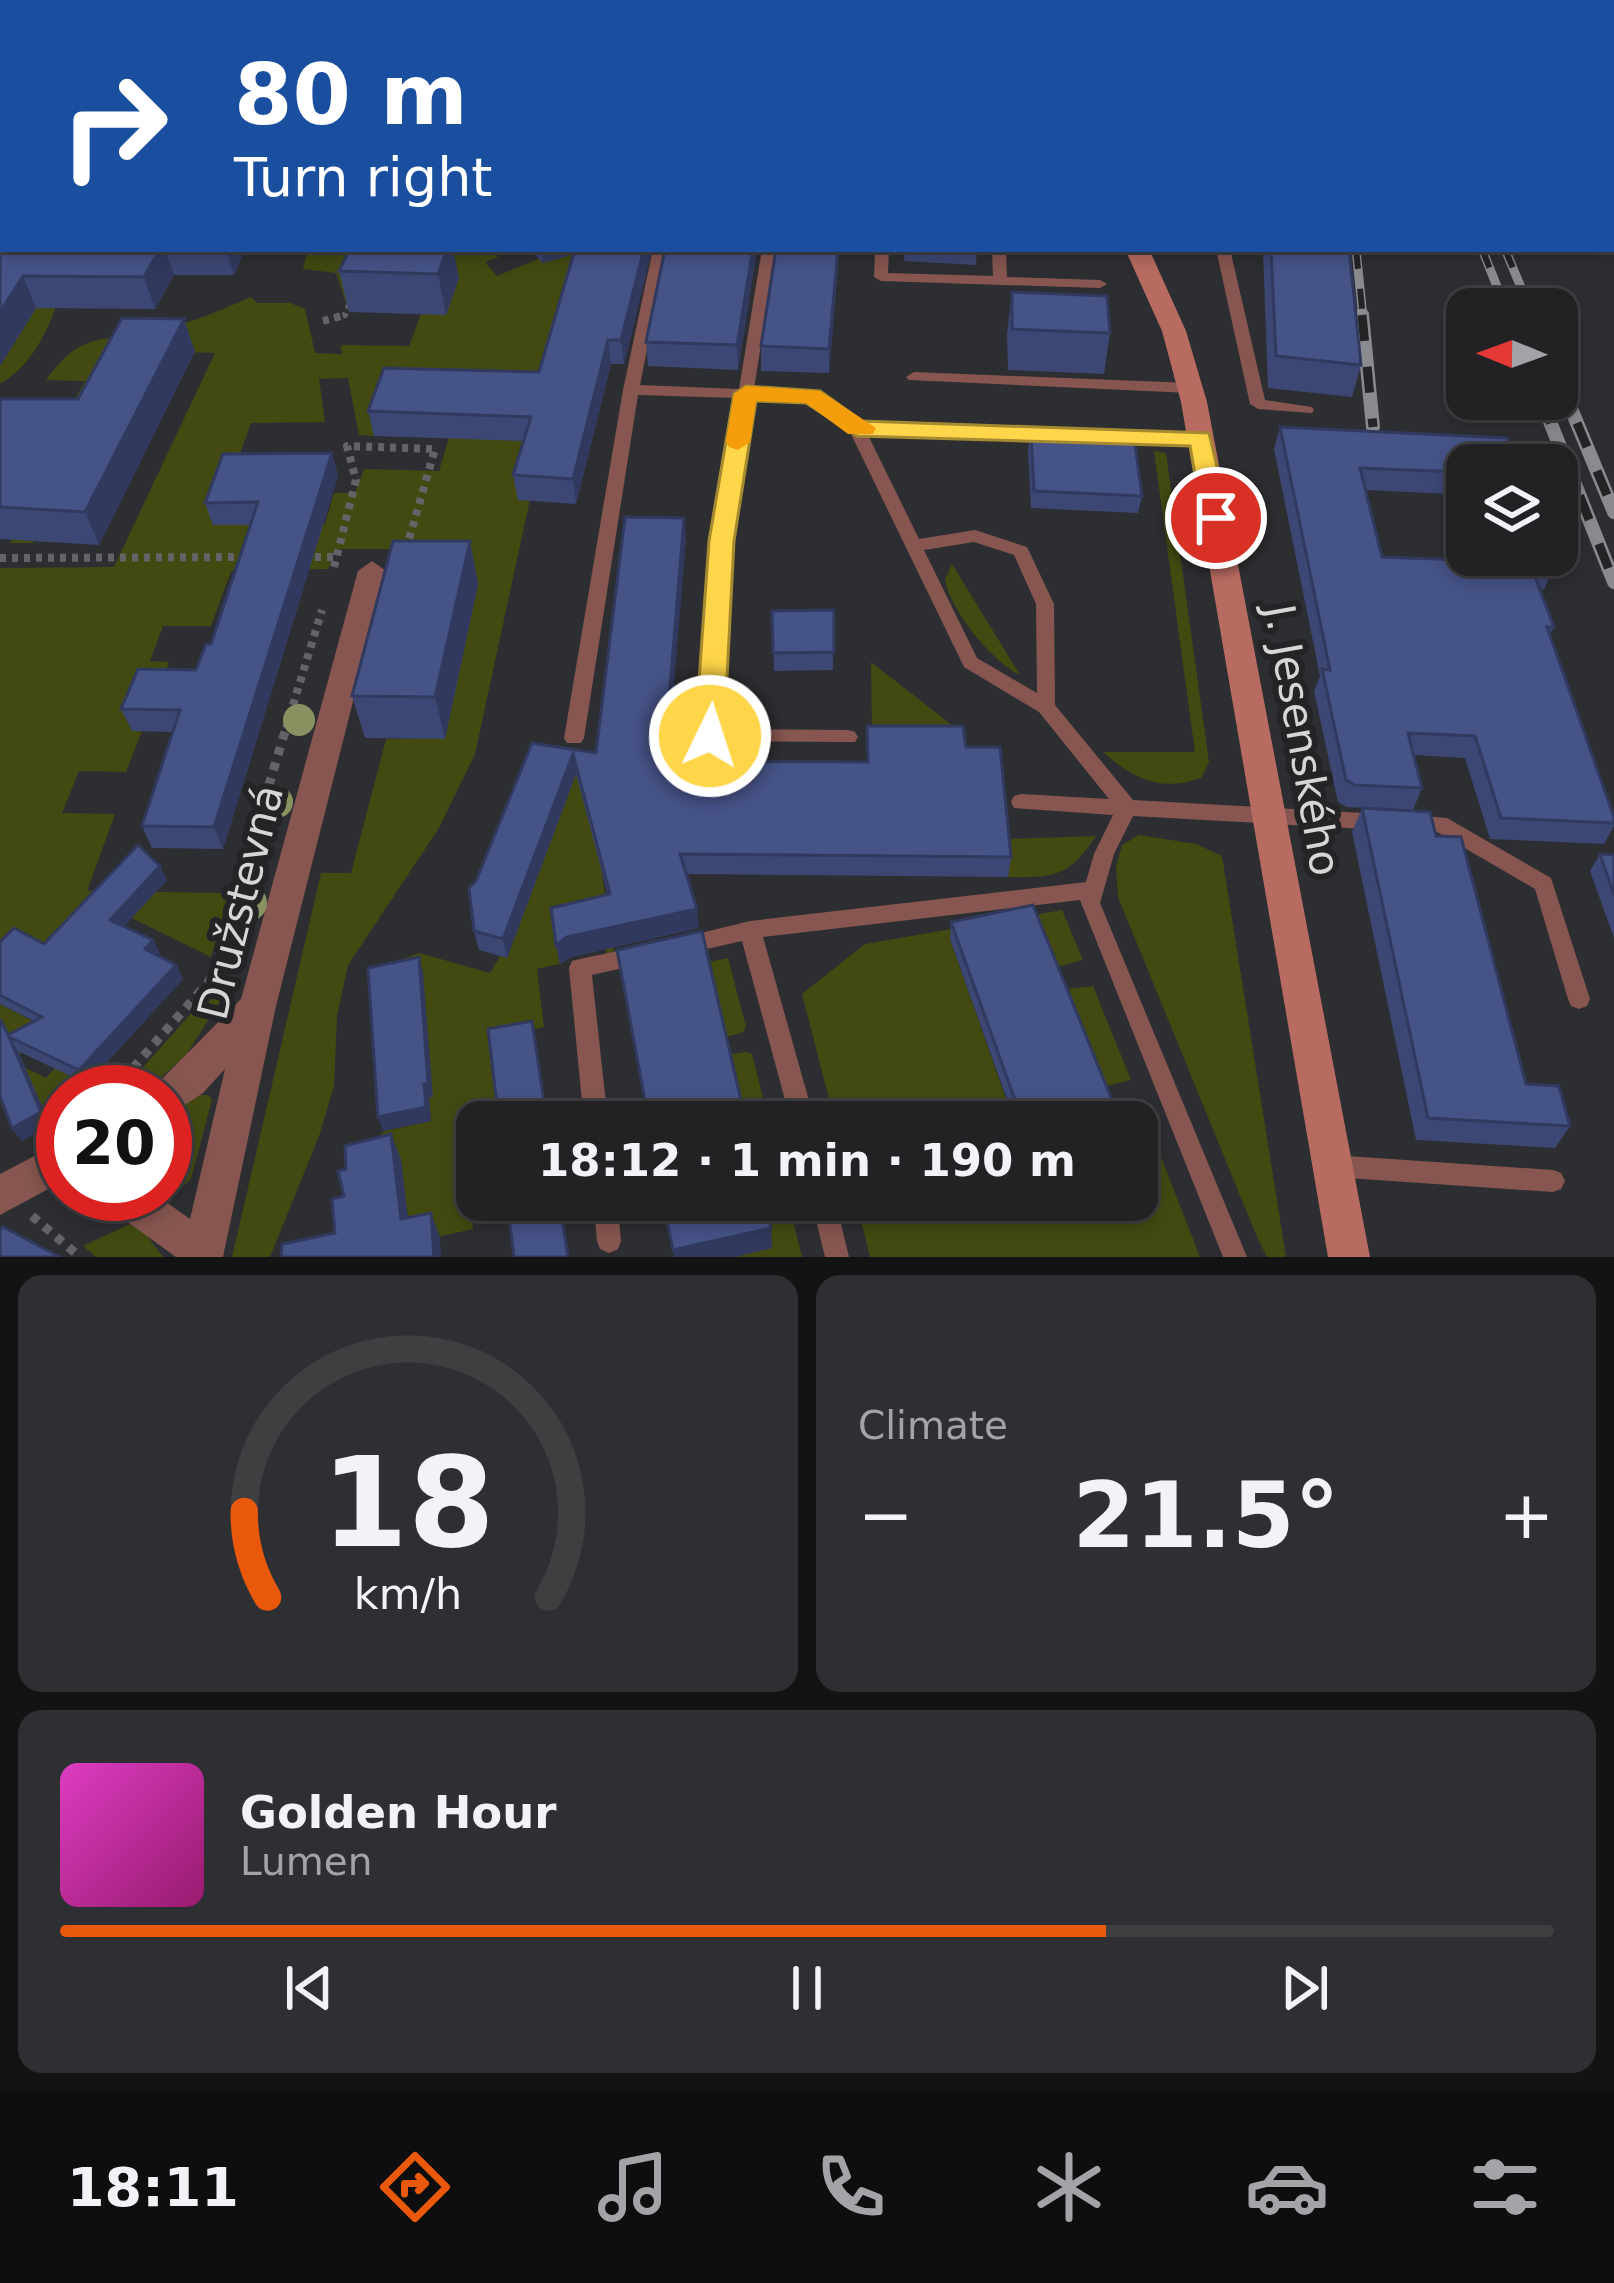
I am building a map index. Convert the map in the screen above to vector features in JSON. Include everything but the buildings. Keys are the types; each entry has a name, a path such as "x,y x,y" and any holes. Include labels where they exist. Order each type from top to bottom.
{"street":[{"name":"J. Jesenského","path":"1138,252 1174,331 1201,439 1349,1257"},
{"name":"Družstevná","path":"202,1254 258,1006 372,571"},
{"path":"192,1079 258,1006"},
{"path":"6,1207 36,1182"},
{"path":"158,1221 202,1254"}],"lane":[{"path":"574,738 631,389 660,252"},
{"path":"770,252 722,541 710,736 848,737"},
{"path":"882,252 881,277 1100,284"},
{"path":"999,252 1000,281"},
{"path":"1224,252 1258,404 1306,410"},
{"path":"914,377 1190,388"},
{"path":"631,389 812,396 857,428 970,662 1046,707 1127,807"},
{"path":"857,428 1201,439"},
{"path":"914,546 975,536 1021,551 1045,604 1046,707"},
{"path":"1021,802 1440,824 1544,884 1579,999"},
{"path":"1127,807 1104,854 1090,903 1235,1257"},
{"path":"594,1101 580,968 750,930 1094,890"},
{"path":"750,930 797,1101"},
{"path":"1333,1166 1553,1181"},
{"path":"607,1221 609,1241"},
{"path":"828,1221 837,1257"}],"path":[{"path":"323,321 345,315 354,294"},
{"path":"332,577 356,480 346,446"},
{"path":"0,557 247,557"},
{"path":"292,557 337,557"},
{"path":"136,1065 210,980 326,596"},
{"path":"6,1207 26,1211 80,1257"}],"green space":[{"path":"73,252 40,342 16,373 0,384 0,365"},
{"path":"307,252 494,252 498,257 485,262 497,276 555,252 583,252 475,754 439,828 348,965 337,1016 334,1086 270,1257 232,1257 321,873 351,873 386,739 445,738 411,549 335,549 328,569 231,571 211,626 163,626 150,661 169,662 126,772 79,771 62,813 115,814 87,891 229,893 211,957 103,904 52,958 0,964 0,568 114,567 215,353 134,351 33,543 10,543 24,517 10,516 85,381 46,380 73,351 98,340 173,327 251,297 257,303 290,303 305,309 315,353 342,354 341,345 409,346 421,314 446,314 458,279 367,275 349,312 336,273 303,269","holes":["348,378 359,435 374,436 390,392 449,438 439,471 364,469 355,493 334,493 325,524 214,525 251,423 325,422 319,379"]},
{"path":"1154,451 1166,453 1209,762 1202,777 1174,784 1137,776 1103,752 1195,752"},
{"path":"952,564 1020,675 997,659 964,620 945,580"},
{"path":"871,662 962,733 872,733"},
{"path":"576,769 599,770 592,835 702,837 701,874 652,873 600,862 614,952 607,954 599,917 555,928 560,964 537,969 544,1027 490,1038 498,1101 456,1101 456,1221 472,1221 473,1229 346,1257 374,1141 384,1131 431,1121 429,1098 380,967 419,953 490,973 500,956 507,957"},
{"path":"1139,835 1196,844 1222,856 1286,1257 1267,1257 1257,1237 1118,897 1116,867 1122,845"},
{"path":"1096,836 1060,872 1008,877 1005,839"},
{"path":"1062,910 1083,960 1050,969 950,939 1007,1101 830,1101 802,994 865,944"},
{"path":"728,958 746,1027 742,1033 723,1037 626,1003 621,980"},
{"path":"220,981 232,983 186,1055 175,1065 145,1065"},
{"path":"1093,986 1131,1080 1097,1088 1058,990"},
{"path":"0,1004 44,1027 13,1062 36,1073 36,1093 34,1088 0,1085"},
{"path":"752,1054 764,1101 737,1101 727,1055"},
{"path":"209,1095 212,1100 192,1175 192,1098"},
{"path":"1158,1150 1200,1257 870,1257 861,1221 1158,1221"},
{"path":"136,1221 163,1257 96,1257 83,1246"},
{"path":"751,1221 793,1221 802,1257 735,1257"}],"railway":[{"path":"1356,252 1363,318"},
{"path":"1483,252 1498,288"},
{"path":"1506,252 1521,288"},
{"path":"1362,315 1373,427"},
{"path":"1549,420 1614,582"},
{"path":"1576,420 1614,512"}],"slow traffic":[{"path":"738,442 746,394 812,396 857,428 864,428"}],"route":[{"path":"710,736 722,541 746,394 812,396 857,428 1201,439 1216,518"}]}
